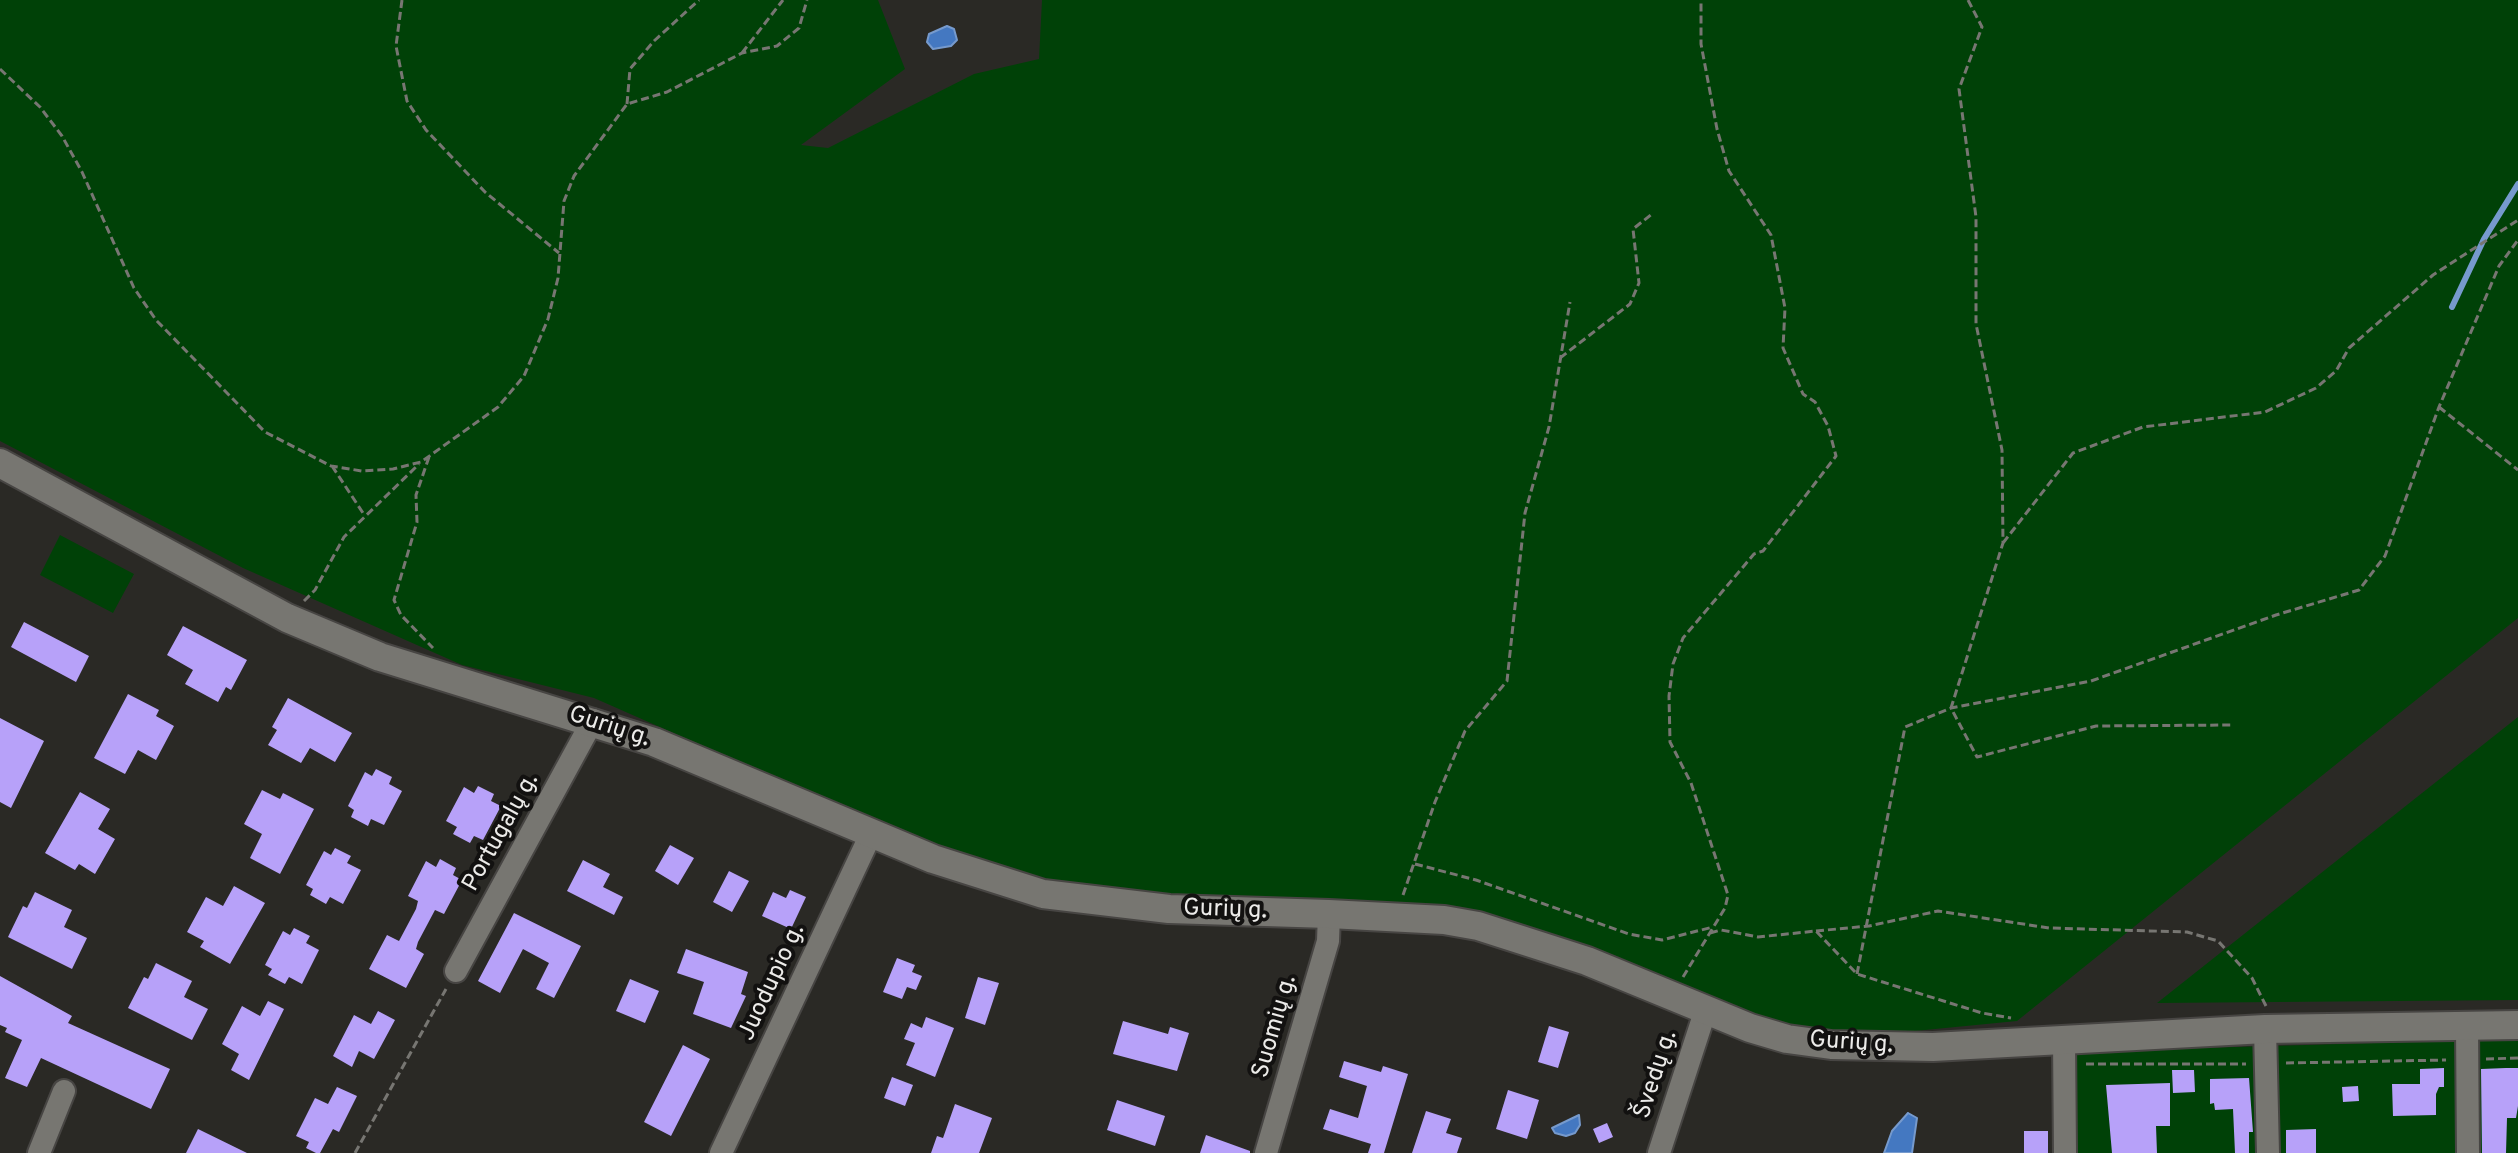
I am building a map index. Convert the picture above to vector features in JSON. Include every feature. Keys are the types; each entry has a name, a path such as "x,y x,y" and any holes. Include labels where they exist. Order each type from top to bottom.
{"street":[{"name":"Gurių g.","path":"0,463 287,618 434,676 593,720 711,765 871,834 989,880 1043,894 1169,909 1444,920 1511,934 1705,1012 1787,1039 1831,1045 1881,1048 2030,1041 2064,1049 2272,1029 2518,1025"},
{"name":"Portugalų g.","path":"456,971 593,720"},
{"name":"Juodupio g.","path":"721,1153 871,834"},
{"name":"Suomių g.","path":"1266,1153 1328,941 1329,914"},
{"name":"Švedų g.","path":"1659,1153 1705,1012"},
{"path":"2467,1026 2468,1153"},
{"path":"2268,1153 2266,1064 2272,1029"},
{"path":"2064,1049 2065,1153"},
{"path":"39,1153 64,1091"}],"path":[{"path":"402,0 396,46 407,101 426,130 485,192 559,253"},
{"path":"291,595 304,601 315,590 344,537 421,462 498,407 524,376 548,319 558,278 564,201 574,176 627,104 630,69 654,41 699,0"},
{"path":"627,104 667,92 727,64 742,53 783,0"},
{"path":"742,53 777,46 799,28 807,0"},
{"path":"1670,997 1725,908 1727,884 1691,783 1670,742 1669,696 1673,664 1683,638 1754,554 1763,551 1836,456 1828,426 1815,402 1803,394 1783,348 1785,308 1771,235 1729,171 1717,129 1701,44 1701,0"},
{"path":"1968,0 1982,27 1959,89 1976,217 1976,324 2002,450 2003,543 1951,708 1977,757 2096,726 2233,725"},
{"path":"0,69 40,107 62,136 82,172 134,288 156,320 265,432 331,466 362,471 393,469 421,462"},
{"path":"1560,358 1630,304 1639,283 1633,229 1652,214"},
{"path":"2003,543 2073,453 2143,427 2265,412 2316,388 2336,371 2349,348 2433,275 2518,220"},
{"path":"1857,974 1869,926 1905,727 1951,708 2091,681 2276,615 2359,590 2385,556 2439,407 2499,266 2518,240"},
{"path":"1396,918 1465,731 1507,681 1525,513 1549,427 1570,302"},
{"path":"2439,407 2518,470"},
{"path":"429,456 416,495 417,522 394,600 401,615 441,656"},
{"path":"331,466 365,516"},
{"path":"1414,864 1476,880 1629,934 1662,940 1713,927"},
{"path":"1709,933 1721,930 1758,937 1869,926 1938,911 2049,928 2187,932 2218,941 2252,978 2272,1029"},
{"path":"1816,931 1857,974 1982,1013 2004,1014 2021,1022 2030,1041"},
{"path":"355,1153 456,971"},
{"path":"2064,1049 2095,1066 2518,1058"}],"green space":[{"path":"0,0 878,0 905,69 801,145 828,148 974,74 1039,59 1042,0 2518,0 2518,618 2017,1021 1884,1034 1813,1030 1753,1017 1651,972 1501,919 1440,906 1121,893 1050,881 925,844 594,698 462,665 243,568 0,441"},
{"path":"60,535 134,574 113,613 40,575"},
{"path":"2518,717 2518,1000 2157,1003"},
{"path":"2518,1039 2518,1153 2057,1153 2058,1052"}],"water":[{"path":"947,26 954,29 957,40 951,46 933,49 927,42 929,34"},
{"path":"1908,1113 1917,1118 1912,1153 1884,1153 1892,1131"},
{"path":"1579,1115 1580,1125 1575,1133 1566,1136 1555,1133 1552,1128"}],"building":[{"path":"24,622 89,656 76,682 11,647"},
{"path":"183,626 247,660 231,690 226,687 218,702 185,684 193,670 167,655"},
{"path":"128,694 159,710 156,716 174,726 156,760 138,750 125,774 94,758"},
{"path":"288,698 352,733 335,762 310,748 301,763 268,745 277,730 272,727"},
{"path":"0,718 44,741 11,808 0,802"},
{"path":"376,769 392,777 389,784 402,791 384,825 371,819 368,826 351,817 354,810 348,806 365,772 372,776"},
{"path":"478,786 494,794 491,801 501,806 483,840 474,836 470,843 453,834 457,827 446,821 464,787 474,793"},
{"path":"262,790 280,799 283,793 314,809 280,874 250,858 262,834 244,824"},
{"path":"80,792 110,809 98,829 115,839 95,874 79,864 75,870 45,853"},
{"path":"670,845 694,858 678,885 655,871"},
{"path":"335,848 351,856 347,863 361,870 343,904 330,897 326,904 310,895 313,889 306,885 324,851 331,855"},
{"path":"440,859 456,868 453,875 462,880 444,914 435,910 418,942 416,949 424,954 406,988 369,969 387,935 399,941 416,909 418,901 408,896 426,861 436,867"},
{"path":"583,860 610,874 603,887 623,897 614,915 567,891"},
{"path":"729,871 749,881 732,912 713,902"},
{"path":"234,886 265,903 230,964 200,947 204,941 187,932 206,897 223,906"},
{"path":"790,890 806,897 791,929 762,916 773,892 786,898"},
{"path":"35,892 72,910 64,927 87,938 72,969 8,937 23,906 27,908"},
{"path":"514,913 581,946 554,998 536,989 549,963 523,949 500,993 478,981"},
{"path":"294,928 310,936 306,943 319,950 302,984 289,977 285,984 268,975 272,969 265,965 283,931 290,935"},
{"path":"686,949 748,972 741,994 746,996 731,1028 693,1014 704,982 677,973"},
{"path":"897,958 915,965 912,972 922,976 916,990 907,987 902,999 883,992"},
{"path":"156,963 192,981 184,997 208,1009 192,1040 128,1008 144,977 148,979"},
{"path":"0,976 72,1016 68,1023 170,1069 151,1109 41,1058 27,1087 5,1078 22,1040 5,1032 7,1028 0,1025"},
{"path":"978,977 999,983 985,1025 965,1018"},
{"path":"630,979 659,991 645,1023 616,1011"},
{"path":"268,1001 284,1009 249,1080 231,1070 239,1054 222,1044 242,1006 260,1016"},
{"path":"378,1011 395,1020 374,1059 359,1051 352,1067 333,1056 354,1015 371,1024"},
{"path":"926,1017 954,1028 935,1077 906,1065 915,1043 904,1039 911,1023 922,1028"},
{"path":"1123,1021 1168,1034 1170,1027 1189,1033 1177,1071 1113,1054"},
{"path":"1549,1026 1569,1032 1558,1068 1538,1062"},
{"path":"683,1045 710,1059 671,1136 644,1122"},
{"path":"1344,1061 1381,1072 1383,1066 1408,1074 1384,1153 1368,1153 1371,1144 1323,1129 1330,1109 1358,1118 1367,1086 1339,1077"},
{"path":"2444,1068 2444,1087 2439,1087 2436,1094 2436,1115 2393,1116 2392,1084 2420,1084 2420,1069"},
{"path":"2518,1068 2518,1106 2516,1118 2507,1118 2506,1153 2482,1153 2481,1069"},
{"path":"2172,1070 2194,1070 2195,1092 2173,1093"},
{"path":"892,1077 913,1085 905,1106 884,1098"},
{"path":"2249,1078 2253,1132 2249,1132 2249,1153 2235,1153 2233,1109 2215,1110 2214,1103 2210,1104 2210,1079"},
{"path":"2170,1083 2170,1126 2156,1126 2157,1153 2112,1153 2106,1085"},
{"path":"2358,1086 2359,1101 2343,1102 2342,1087"},
{"path":"337,1087 357,1096 339,1132 333,1129 320,1153 316,1153 306,1148 309,1142 296,1136 315,1098 328,1104"},
{"path":"1508,1090 1539,1100 1527,1139 1496,1129"},
{"path":"1117,1100 1165,1116 1155,1146 1107,1130"},
{"path":"955,1104 992,1118 979,1153 931,1153 937,1136 943,1138"},
{"path":"1426,1111 1451,1119 1446,1133 1462,1138 1457,1153 1412,1153"},
{"path":"1607,1123 1613,1137 1599,1143 1593,1129"},
{"path":"198,1129 247,1153 186,1153"},
{"path":"2316,1129 2316,1153 2286,1153 2286,1130"},
{"path":"2024,1131 2048,1131 2048,1153 2024,1153"},
{"path":"1206,1135 1250,1151 1250,1153 1200,1153"}],"waterway":[{"path":"2452,307 2484,239 2518,184"}]}
